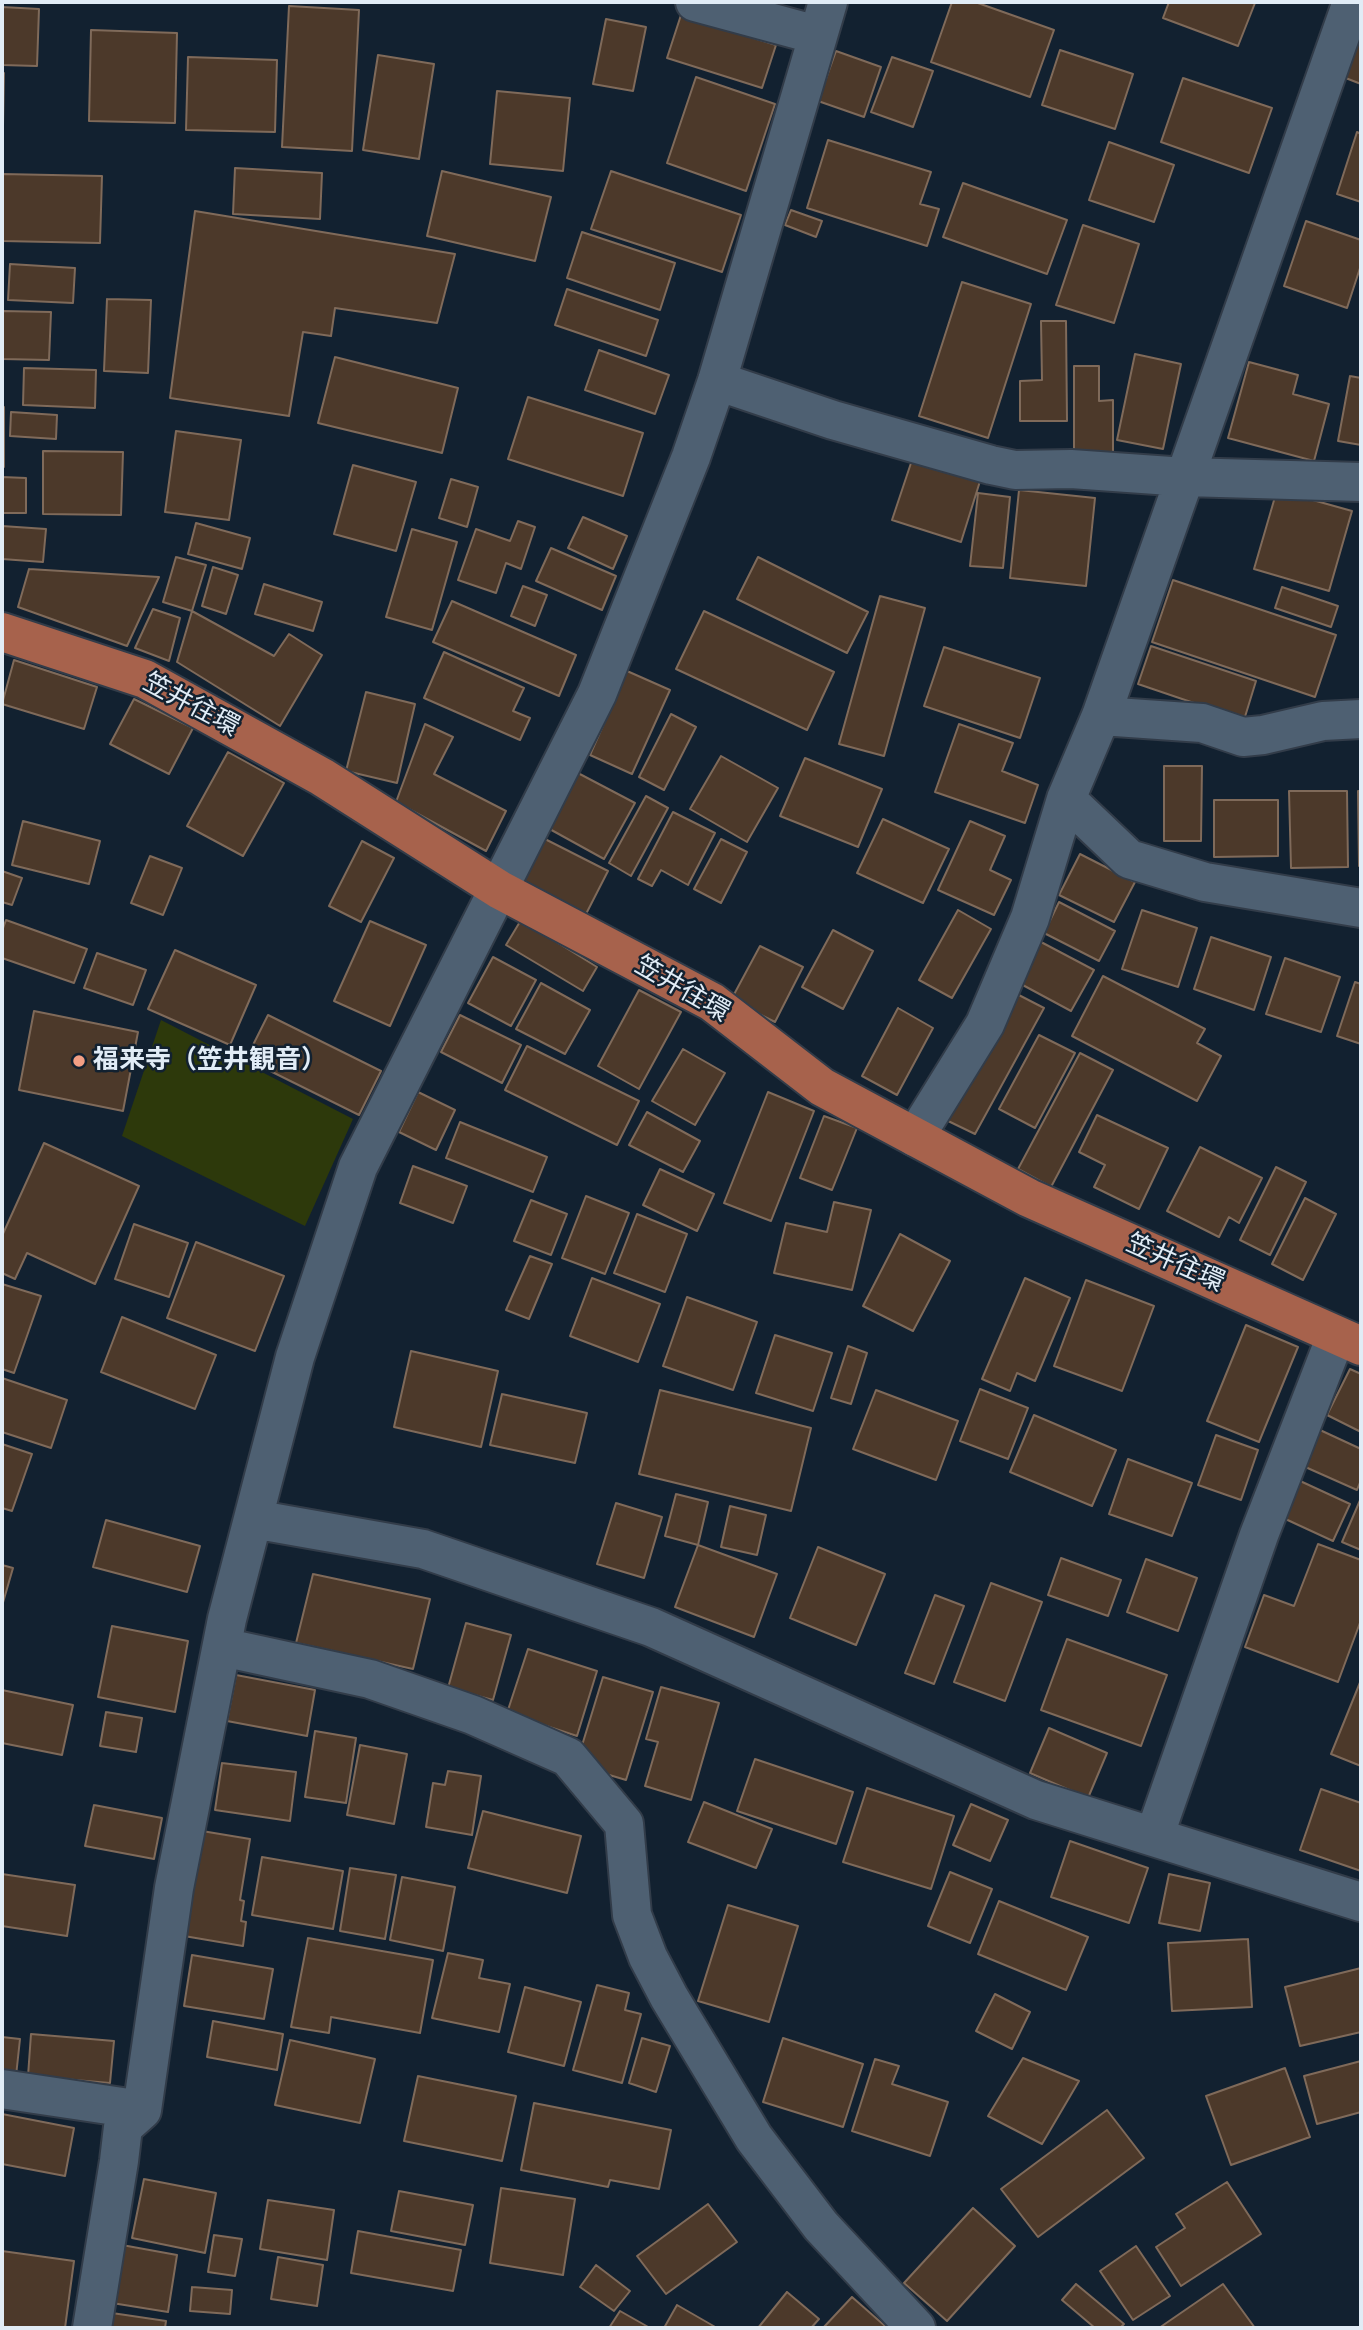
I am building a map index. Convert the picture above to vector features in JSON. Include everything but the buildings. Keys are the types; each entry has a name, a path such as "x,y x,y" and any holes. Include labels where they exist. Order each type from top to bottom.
{"main road":[{"name":"笠井往環","path":"2,632 145,679 322,777 499,890 712,1002 822,1087 1029,1199 1348,1341"}],"street":[{"path":"92,2328 123,2127 142,2110 174,1888 222,1647 295,1357 358,1167 597,694 691,457 716,381 822,18 695,2"},
{"path":"915,1137 985,1024 1031,918 1066,799 1101,716 1352,2"},
{"path":"716,381 832,420 1014,470 1072,468 1185,477 1361,482"},
{"path":"1101,716 1202,723 1243,737 1323,722 1361,719"},
{"path":"1066,799 1129,859 1205,882 1361,908"},
{"path":"1154,1837 1259,1535 1348,1341"},
{"path":"253,1520 423,1549 651,1627 1036,1800 1361,1902"},
{"path":"222,1647 370,1679 473,1715 568,1756 624,1824 632,1915 648,1957 754,2138 821,2226 916,2328"},
{"path":"2,2089 142,2110"}],"green space":[{"path":"161,1020 353,1119 305,1226 122,1136"}],"place":[{"name":"福来寺（笠井観音）","path":"79,1061"}]}
